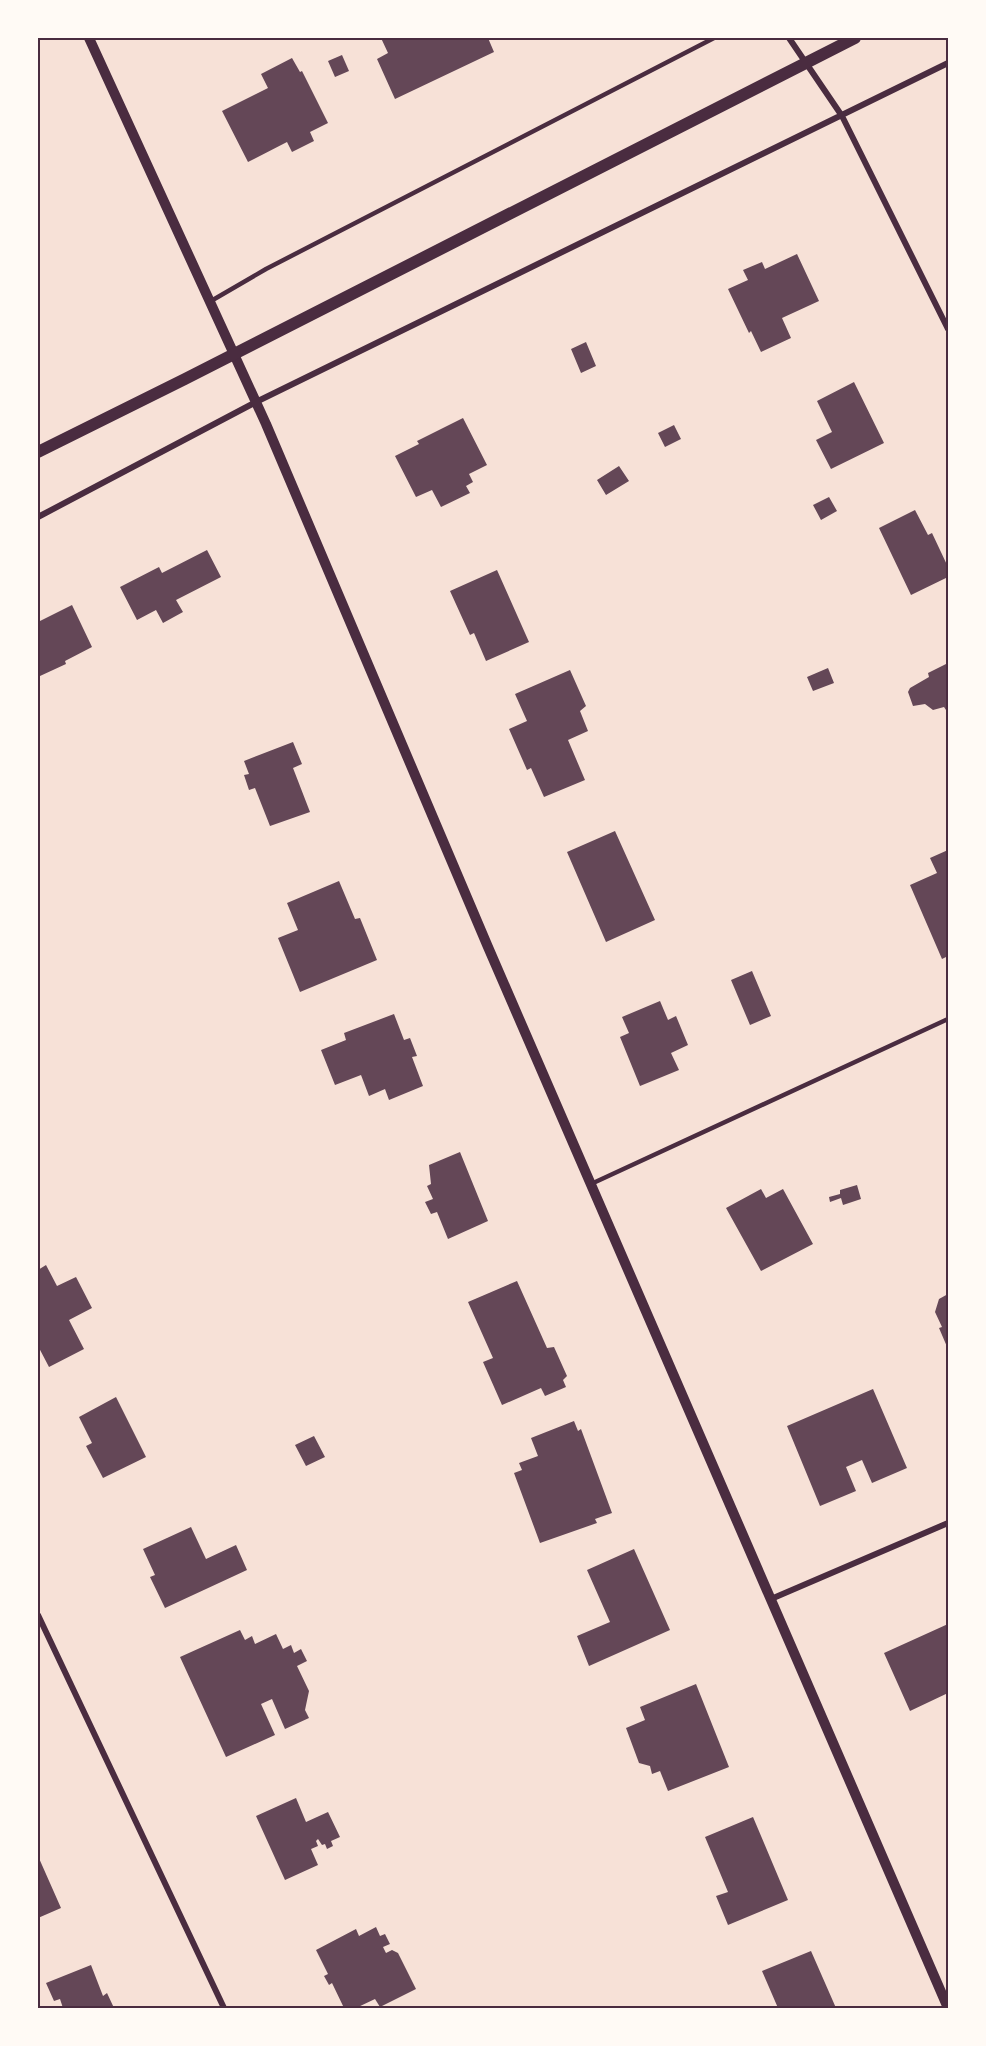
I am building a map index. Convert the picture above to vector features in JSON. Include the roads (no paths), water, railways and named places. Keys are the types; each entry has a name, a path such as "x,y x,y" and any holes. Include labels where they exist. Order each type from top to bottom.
{"main road":[{"path":"38,452 855,38"}],"street":[{"path":"89,38 256,402 948,2008"},
{"path":"789,38 843,116 948,329"},
{"path":"38,517 256,402 948,63"},
{"path":"771,1599 948,1523"},
{"path":"38,1615 224,2008"}],"lane":[{"path":"210,302 266,269 714,38"},
{"path":"591,1184 948,1018"}]}
